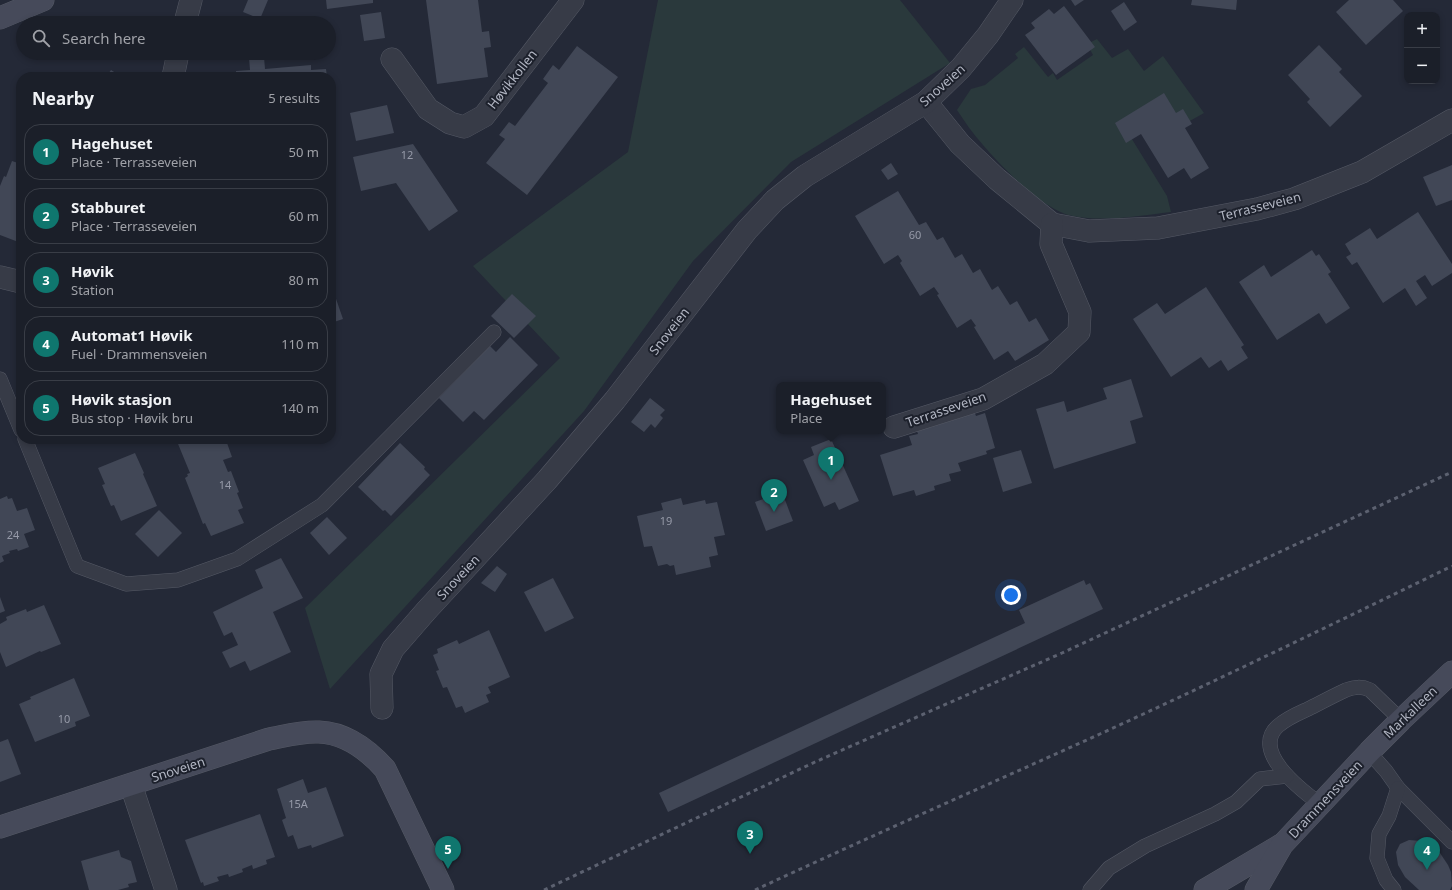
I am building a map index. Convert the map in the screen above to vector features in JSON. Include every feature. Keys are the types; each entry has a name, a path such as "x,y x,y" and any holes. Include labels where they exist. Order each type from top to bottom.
{"main road":[{"path":"0,18 43,0"},
{"name":"Markalleen","path":"1369,752 1452,672"},
{"name":"Snoveien","path":"0,827 269,739 298,733 318,732 337,734 357,745 374,757 385,769 443,890"},
{"name":"Drammensveien","path":"1256,890 1282,845 1369,752"},
{"name":"Drammensveien","path":"1205,890 1282,845"}],"street":[{"path":"187,16 190,0"},
{"name":"Høvikkollen","path":"392,58 428,109 450,123 464,127 484,116 573,0"},
{"name":"Snoveien","path":"382,708 381,674 393,649 547,480 615,400 747,230 775,200 805,176 926,102 961,68 988,35 1012,0"},
{"path":"175,72 177,60"},
{"name":"Terrasseveien","path":"926,102 965,149 997,179 1052,224 1089,231 1158,228 1257,210 1294,200 1362,172 1452,120"},
{"name":"Terrasseveien","path":"894,427 983,399 1046,364 1079,332 1080,312 1051,244 1052,224"},
{"path":"0,277 16,281"},
{"path":"131,785 166,890"}],"lane":[{"path":"27,444 77,566 126,584 178,580 237,559 322,505 494,332"},
{"path":"0,379 16,418"},
{"path":"1320,804 1287,776 1269,749 1270,740 1277,727 1286,720 1346,690 1356,687 1370,690 1401,720"},
{"path":"1369,752 1386,771 1398,788 1452,842"},
{"path":"1090,890 1109,868 1145,846 1215,814 1236,802 1260,779 1287,776"},
{"path":"1394,890 1386,880 1377,858 1379,834 1388,816 1398,788"}],"shaded area":[{"path":"658,0 900,0 950,63 791,162 693,261 584,411 330,689 305,608 560,358 473,266 628,152"},
{"path":"1097,39 1112,58 1128,49 1144,71 1163,56 1204,113 1188,122 1122,123 1167,196 1171,212 1134,217 1085,218 1073,216 1049,206 1012,176 979,141 957,110 971,89 985,85 1018,58 1015,54 1024,47 1048,77 1053,73 1057,80 1093,55 1087,44"}],"building":[{"path":"248,0 268,0 261,16 253,16 243,12"},
{"path":"326,0 373,0 373,3 327,9"},
{"path":"426,0 478,0 482,32 489,31 491,47 484,48 488,77 437,84"},
{"path":"1071,0 1084,0 1075,6"},
{"path":"1192,0 1237,0 1236,10 1191,5"},
{"path":"1349,0 1393,0 1403,11 1366,45 1336,12"},
{"path":"1124,2 1137,22 1124,31 1111,11"},
{"path":"1064,6 1095,47 1056,75 1025,35 1035,28 1031,23 1049,9 1054,14"},
{"path":"381,12 385,38 364,41 360,15"},
{"path":"1319,45 1342,69 1339,72 1362,96 1330,127 1307,102 1310,99 1288,75"},
{"path":"577,46 618,77 527,195 486,163 505,139 499,135 509,122 515,126 548,83 543,79 553,65 559,70"},
{"path":"249,60 264,60 265,69 311,65 311,70 326,69 326,72 236,72 250,70"},
{"path":"1164,93 1176,113 1183,109 1192,124 1185,128 1209,168 1191,179 1184,168 1168,178 1141,134 1126,143 1115,123"},
{"path":"387,105 394,133 356,141 350,113"},
{"path":"413,144 458,211 429,231 396,183 361,191 353,157"},
{"path":"12,161 16,162 16,241 0,235 0,186 4,176 6,177"},
{"path":"891,163 898,174 888,180 881,170"},
{"path":"1452,165 1452,200 1436,206 1423,177"},
{"path":"898,191 919,225 926,222 937,240 943,237 955,258 962,254 973,273 980,269 992,290 998,286 1010,305 1017,301 1029,322 1036,318 1049,340 1015,361 1008,351 994,360 974,327 976,326 971,319 957,328 937,295 939,294 934,287 920,296 900,263 902,261 898,255 884,264 855,216"},
{"path":"1418,212 1452,264 1452,273 1432,286 1425,275 1416,281 1427,298 1416,306 1405,288 1383,303 1357,262 1352,265 1346,257 1351,254 1345,244 1370,228 1377,239"},
{"path":"1312,250 1316,256 1319,254 1331,272 1328,274 1350,308 1326,324 1319,313 1277,340 1239,282 1264,265 1271,277"},
{"path":"1206,287 1244,345 1241,347 1248,358 1228,371 1221,360 1209,368 1201,357 1171,377 1133,319 1157,303 1165,314"},
{"path":"512,294 536,316 514,338 491,316"},
{"path":"336,299 343,319 336,321"},
{"path":"510,337 538,365 484,420 474,411 463,422 439,398 490,346 496,352"},
{"path":"1131,379 1143,417 1130,421 1136,443 1054,469 1036,409 1064,401 1067,412 1107,399 1103,388"},
{"path":"650,398 665,410 660,415 663,418 655,428 651,424 644,432 631,422"},
{"path":"974,411 976,416 985,413 995,448 986,451 987,454 958,463 961,471 949,474 951,481 934,486 935,490 916,496 914,490 893,496 880,455 912,445 909,436 918,434 916,428"},
{"path":"831,439 859,501 839,510 835,502 824,507 803,460 814,455 811,447"},
{"path":"400,443 425,467 424,469 430,475 391,516 385,510 383,511 358,487"},
{"path":"178,444 227,444 232,457 223,460 228,472 231,471 239,492 237,493 243,508 238,510 244,523 211,536 205,523 203,524 185,478 188,476 187,474 190,473"},
{"path":"1021,450 1032,483 1003,492 993,458"},
{"path":"135,453 157,506 121,521 114,505 111,506 102,485 105,484 98,468"},
{"path":"782,492 793,521 766,531 755,502"},
{"path":"7,496 8,499 12,498 17,511 27,508 35,530 24,534 29,547 18,551 17,549 9,551 10,553 2,556 4,561 0,563 0,499"},
{"path":"681,498 683,505 705,500 706,504 717,502 725,535 714,537 718,555 709,557 711,567 676,575 674,565 670,566 667,564 658,566 652,546 644,547 637,516 663,510 661,503"},
{"path":"159,510 182,533 158,557 135,534"},
{"path":"327,517 347,538 329,555 310,533"},
{"path":"281,558 303,598 273,612 291,652 250,671 245,661 230,668 222,652 238,645 232,632 224,636 213,612 263,588 255,570"},
{"path":"497,566 507,574 495,592 481,583"},
{"path":"553,578 574,618 545,632 524,592"},
{"path":"1084,580 1086,585 1090,583 1103,609 668,812 659,793 1025,623 1019,610"},
{"path":"0,597 5,611 0,613"},
{"path":"44,605 61,644 41,652 40,651 6,667 0,652 0,624 7,620 6,617 26,609 27,612"},
{"path":"489,630 510,677 488,687 491,693 486,695 489,702 465,713 462,706 456,708 447,687 443,688 436,671 439,670 433,655 438,653 437,649 457,640 459,644"},
{"path":"74,678 90,716 75,722 76,726 35,742 19,704 31,699 30,697"},
{"path":"8,739 21,774 0,782 0,742"},
{"path":"303,779 308,793 326,787 344,836 312,848 311,845 298,849 293,835 288,837 282,820 286,818 277,789"},
{"path":"260,814 275,857 266,860 267,864 253,869 252,865 242,869 243,872 229,877 228,874 217,877 219,881 204,886 203,882 201,883 185,840"},
{"path":"1409,840 1421,841 1440,853 1451,872 1452,886 1450,890 1419,890 1405,877 1398,865 1396,852 1400,844"},
{"path":"119,850 121,857 131,861 137,882 128,884 129,887 118,890 89,890 81,861"}],"railway":[{"path":"544,890 815,762 1062,653 1452,472"},
{"path":"755,890 1144,714 1452,566"}],"place":[{"name":"Hagehuset","path":"831,480"},
{"name":"Stabburet","path":"774,512"},
{"name":"Høvik","path":"750,854"},
{"name":"Høvik stasjon","path":"448,869"},
{"name":"Automat1 Høvik","path":"1427,870"}]}
